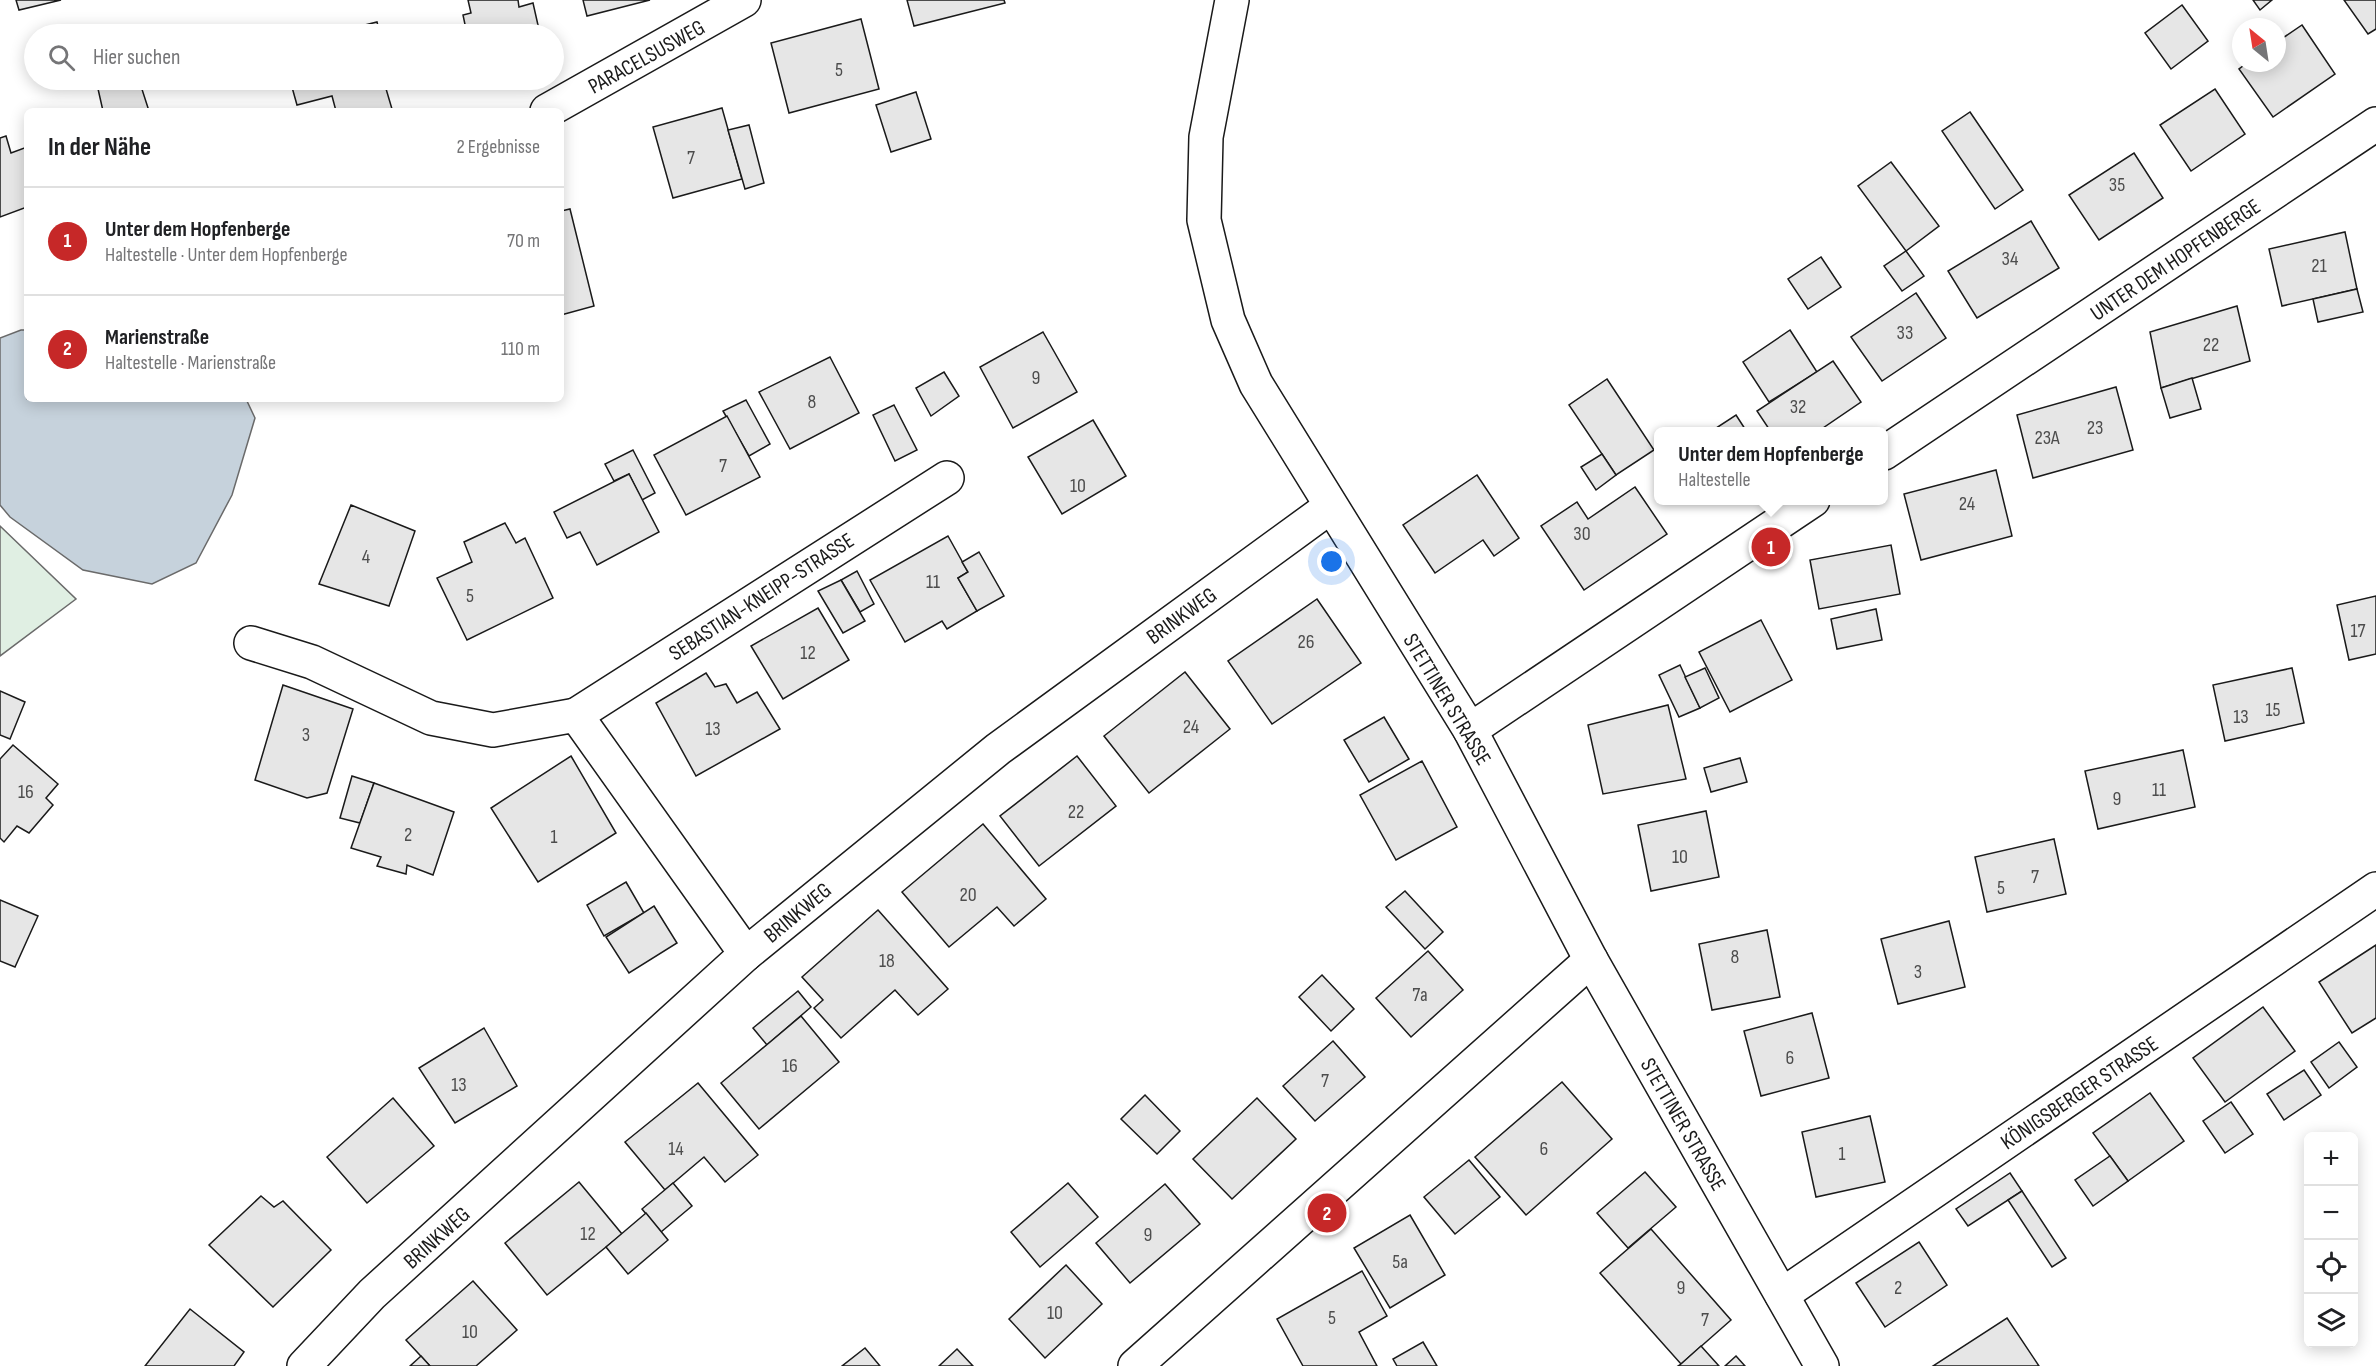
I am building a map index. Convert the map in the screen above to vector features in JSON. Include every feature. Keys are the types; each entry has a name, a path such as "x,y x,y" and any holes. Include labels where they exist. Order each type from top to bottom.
{"street":[{"name":"PARACELSUSWEG","path":"552,108 744,0"},
{"name":"STETTINER STRASSE","path":"1232,0 1206,137 1204,220 1228,320 1237,342 1256,384 1470,730 1591,960 1822,1366"},
{"name":"UNTER DEM HOPFENBERGE","path":"1888,450 2376,124"},
{"name":"SEBASTIAN-KNEIPP-STRASSE","path":"251,643 312,662 431,718 493,730 576,715 947,478"},
{"path":"1470,730 1807,505"},
{"name":"BRINKWEG","path":"304,1366 372,1294 746,954 998,749 1330,507"},
{"path":"576,715 746,954"},
{"name":"KÖNIGSBERGER STRASSE","path":"1782,1295 2376,889"},
{"path":"1135,1366 1591,960"}],"green space":[{"path":"0,526 76,599 0,656"}],"shaded area":[{"path":"24,330 24,402 247,402 255,418 232,495 196,563 152,584 83,570 10,517 0,505 0,338"}],"building":[{"path":"16,0 61,0 19,10"},
{"path":"468,0 518,0 519,7 533,3 538,24 465,24 463,15 471,13"},
{"path":"583,0 650,0 587,16"},
{"path":"907,0 1004,0 1005,3 914,26"},
{"path":"2253,0 2272,0 2260,10"},
{"path":"2344,0 2376,0 2376,29 2368,34"},
{"path":"2182,5 2208,41 2171,69 2145,33"},
{"path":"861,19 879,89 789,113 771,43"},
{"path":"2302,25 2335,74 2273,117 2241,72 2286,72 2286,36"},
{"path":"2215,89 2245,134 2191,171 2160,125"},
{"path":"98,90 142,90 148,108 102,108"},
{"path":"293,90 386,90 392,108 335,108 332,96 297,105"},
{"path":"916,92 931,139 891,152 876,105"},
{"path":"722,108 742,179 673,198 653,127"},
{"path":"1970,112 2023,190 1995,209 1942,131"},
{"path":"749,125 764,183 745,189 728,130"},
{"path":"6,136 11,153 24,148 24,208 0,217 0,138"},
{"path":"2134,153 2163,198 2099,240 2069,195"},
{"path":"1891,162 1939,226 1906,251 1858,186"},
{"path":"570,209 594,306 564,314 564,210"},
{"path":"2031,221 2059,268 1977,318 1948,271"},
{"path":"2345,232 2357,289 2282,306 2269,249"},
{"path":"1906,251 1924,276 1902,291 1884,266"},
{"path":"1821,257 1841,287 1808,309 1788,279"},
{"path":"2357,289 2363,312 2318,322 2313,299"},
{"path":"1916,293 1946,338 1882,381 1851,337"},
{"path":"2237,306 2250,361 2161,388 2150,332"},
{"path":"1790,330 1817,372 1769,402 1743,362"},
{"path":"1043,332 1077,392 1013,428 980,367"},
{"path":"830,357 859,413 790,449 759,392"},
{"path":"1833,361 1861,402 1824,427 1768,427 1757,411"},
{"path":"944,372 959,396 931,416 916,388"},
{"path":"2192,378 2201,409 2170,418 2161,388"},
{"path":"1607,379 1654,450 1616,475 1569,405"},
{"path":"2116,387 2133,450 2033,478 2017,415"},
{"path":"746,400 770,444 749,456 723,411"},
{"path":"894,405 917,450 895,461 873,415"},
{"path":"1736,415 1744,427 1718,427"},
{"path":"727,416 760,477 686,515 654,455"},
{"path":"1093,420 1126,476 1062,514 1028,457"},
{"path":"633,450 655,493 642,500 629,474 614,481 605,464"},
{"path":"1602,454 1616,475 1596,490 1581,467"},
{"path":"1996,470 2012,536 1921,560 1904,494"},
{"path":"629,474 659,532 597,565 580,532 567,538 554,512"},
{"path":"1477,475 1519,538 1494,556 1483,540 1435,573 1403,525"},
{"path":"1635,487 1667,534 1584,590 1541,526 1577,502 1588,519"},
{"path":"351,505 415,531 389,606 319,584"},
{"path":"505,523 516,543 525,538 553,598 467,640 437,578 472,562 464,542"},
{"path":"948,536 968,572 958,578 977,611 947,629 942,621 905,642 870,580"},
{"path":"1891,545 1900,594 1819,609 1810,560"},
{"path":"979,552 1004,596 977,611 958,578 968,572 962,562"},
{"path":"857,571 874,604 860,612 841,580"},
{"path":"841,580 865,621 843,633 818,591"},
{"path":"2376,596 2376,654 2349,660 2337,605"},
{"path":"1317,599 1361,663 1272,724 1228,661"},
{"path":"818,608 849,660 783,699 751,646"},
{"path":"1876,609 1882,640 1837,649 1831,619"},
{"path":"1761,620 1792,680 1730,712 1699,652"},
{"path":"1680,665 1700,708 1679,717 1659,675"},
{"path":"1705,668 1719,698 1700,708 1685,677"},
{"path":"2292,668 2304,723 2225,741 2213,685"},
{"path":"1185,672 1230,729 1149,793 1104,736"},
{"path":"706,673 715,687 726,684 737,703 757,692 780,729 696,776 656,703"},
{"path":"283,685 353,709 327,793 307,798 255,780"},
{"path":"0,691 25,702 10,739 0,735"},
{"path":"1668,705 1686,779 1603,794 1588,725"},
{"path":"1384,717 1409,759 1369,782 1344,740"},
{"path":"13,745 58,784 46,798 53,805 29,833 17,826 4,842 0,838 0,759"},
{"path":"2183,750 2195,807 2098,829 2085,771"},
{"path":"571,756 616,833 538,882 491,808"},
{"path":"1077,756 1116,806 1039,866 1000,816"},
{"path":"1740,758 1747,782 1711,792 1704,768"},
{"path":"1422,761 1457,827 1396,860 1360,795"},
{"path":"352,776 374,783 360,823 340,818"},
{"path":"374,783 454,812 433,875 407,865 406,874 377,866 381,857 351,848"},
{"path":"1706,811 1719,877 1651,891 1638,825"},
{"path":"983,824 1046,899 1014,926 997,907 949,947 902,892"},
{"path":"2054,839 2066,894 1987,912 1975,857"},
{"path":"626,882 644,913 604,936 587,905"},
{"path":"1405,891 1443,932 1425,949 1386,907"},
{"path":"0,900 38,916 15,967 0,961"},
{"path":"654,906 677,943 629,973 606,937"},
{"path":"878,910 948,989 918,1015 895,990 841,1038 814,1008 823,1000 802,977"},
{"path":"1949,921 1965,987 1898,1004 1881,939"},
{"path":"1767,930 1780,997 1712,1010 1699,944"},
{"path":"2376,945 2376,1018 2352,1033 2319,982"},
{"path":"1428,951 1463,990 1411,1037 1376,998"},
{"path":"1322,975 1354,1009 1331,1031 1299,997"},
{"path":"798,991 811,1007 767,1045 753,1028"},
{"path":"2263,1007 2295,1051 2225,1102 2193,1058"},
{"path":"1812,1013 1829,1078 1761,1096 1744,1031"},
{"path":"801,1016 839,1062 759,1129 721,1083"},
{"path":"484,1028 517,1086 455,1123 419,1068"},
{"path":"1333,1041 1365,1077 1315,1121 1283,1086"},
{"path":"2339,1042 2357,1067 2329,1088 2311,1062"},
{"path":"2304,1070 2321,1095 2284,1120 2267,1094"},
{"path":"1562,1082 1612,1139 1526,1215 1475,1157"},
{"path":"698,1083 758,1155 725,1182 704,1157 665,1190 625,1142"},
{"path":"2150,1093 2184,1141 2128,1181 2093,1133"},
{"path":"1145,1095 1180,1131 1157,1154 1121,1119"},
{"path":"393,1098 434,1146 367,1203 327,1157"},
{"path":"1257,1098 1296,1139 1232,1199 1193,1159"},
{"path":"2231,1102 2253,1134 2225,1153 2203,1121"},
{"path":"1870,1116 1885,1182 1816,1197 1802,1132"},
{"path":"2110,1156 2128,1181 2093,1206 2075,1180"},
{"path":"1469,1160 1500,1197 1455,1234 1424,1197"},
{"path":"1645,1172 1676,1207 1628,1248 1597,1213"},
{"path":"2010,1173 2022,1191 1968,1226 1956,1209"},
{"path":"579,1182 622,1234 547,1295 505,1243"},
{"path":"673,1183 692,1206 661,1232 642,1209"},
{"path":"1068,1183 1098,1217 1040,1267 1011,1232"},
{"path":"1165,1184 1200,1224 1130,1283 1096,1243"},
{"path":"2022,1191 2066,1258 2052,1267 2008,1200"},
{"path":"261,1196 274,1207 283,1201 331,1250 273,1307 209,1245"},
{"path":"646,1213 668,1240 628,1274 606,1247"},
{"path":"1410,1215 1445,1275 1390,1308 1354,1248"},
{"path":"1651,1229 1731,1320 1681,1364 1600,1273"},
{"path":"1919,1242 1947,1285 1885,1327 1856,1283"},
{"path":"1066,1265 1102,1304 1045,1358 1009,1319"},
{"path":"1362,1271 1387,1316 1359,1332 1377,1366 1303,1366 1277,1319"},
{"path":"473,1281 517,1330 476,1366 430,1366 406,1340"},
{"path":"190,1309 244,1352 234,1366 145,1366"},
{"path":"2007,1318 2039,1366 1933,1366"},
{"path":"1423,1342 1437,1366 1397,1366 1393,1359"},
{"path":"1701,1346 1719,1366 1678,1366 1681,1364"},
{"path":"865,1348 880,1366 842,1366"},
{"path":"957,1349 973,1366 939,1366"},
{"path":"421,1356 430,1366 410,1366"},
{"path":"1736,1356 1745,1366 1725,1366"}],"place":[{"name":"Unter dem Hopfenberge","path":"1771,547"},
{"name":"Marienstraße","path":"1327,1213"}]}
